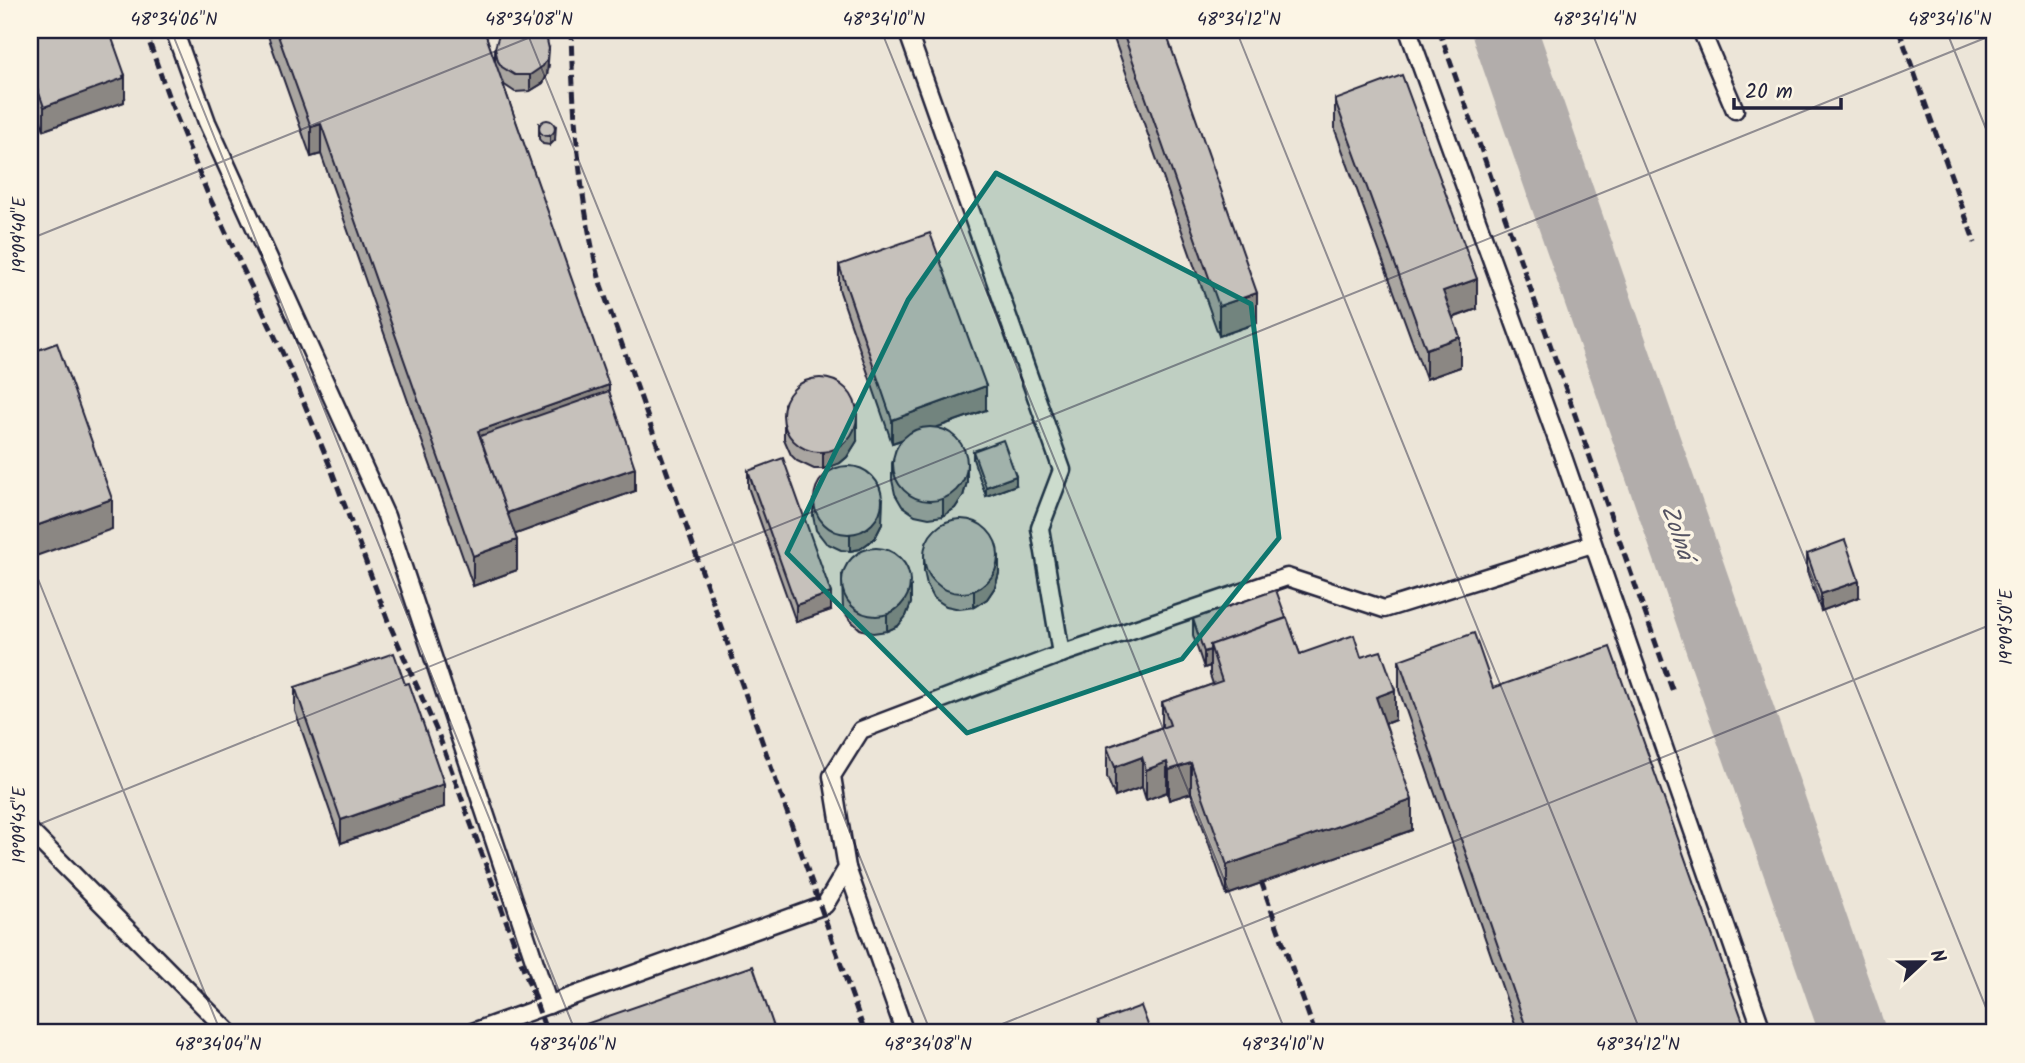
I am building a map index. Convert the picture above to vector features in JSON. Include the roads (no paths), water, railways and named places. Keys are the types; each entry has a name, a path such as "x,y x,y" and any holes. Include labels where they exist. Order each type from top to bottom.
{"lane":[{"path":"174,30 207,122 386,516 549,1005"},
{"path":"907,30 1062,470 1040,528 1061,654"},
{"path":"1408,30 1560,448 1763,1033"},
{"path":"1701,30 1735,110"},
{"path":"905,1033 847,868 832,776 861,730 1061,654 1287,578 1384,609 1592,544"},
{"path":"30,831 230,1033"},
{"path":"470,1033 825,905 847,868"}],"waterway":[{"name":"Zolná","path":"1504,30 1853,1033"}],"railway":[{"path":"145,30 207,192 291,371 388,621 439,736 547,1033"},
{"path":"571,30 578,158 587,222 601,285 865,1033"},
{"path":"1439,30 1673,692"},
{"path":"1899,30 1975,243"},
{"path":"1261,881 1315,1033"}]}
